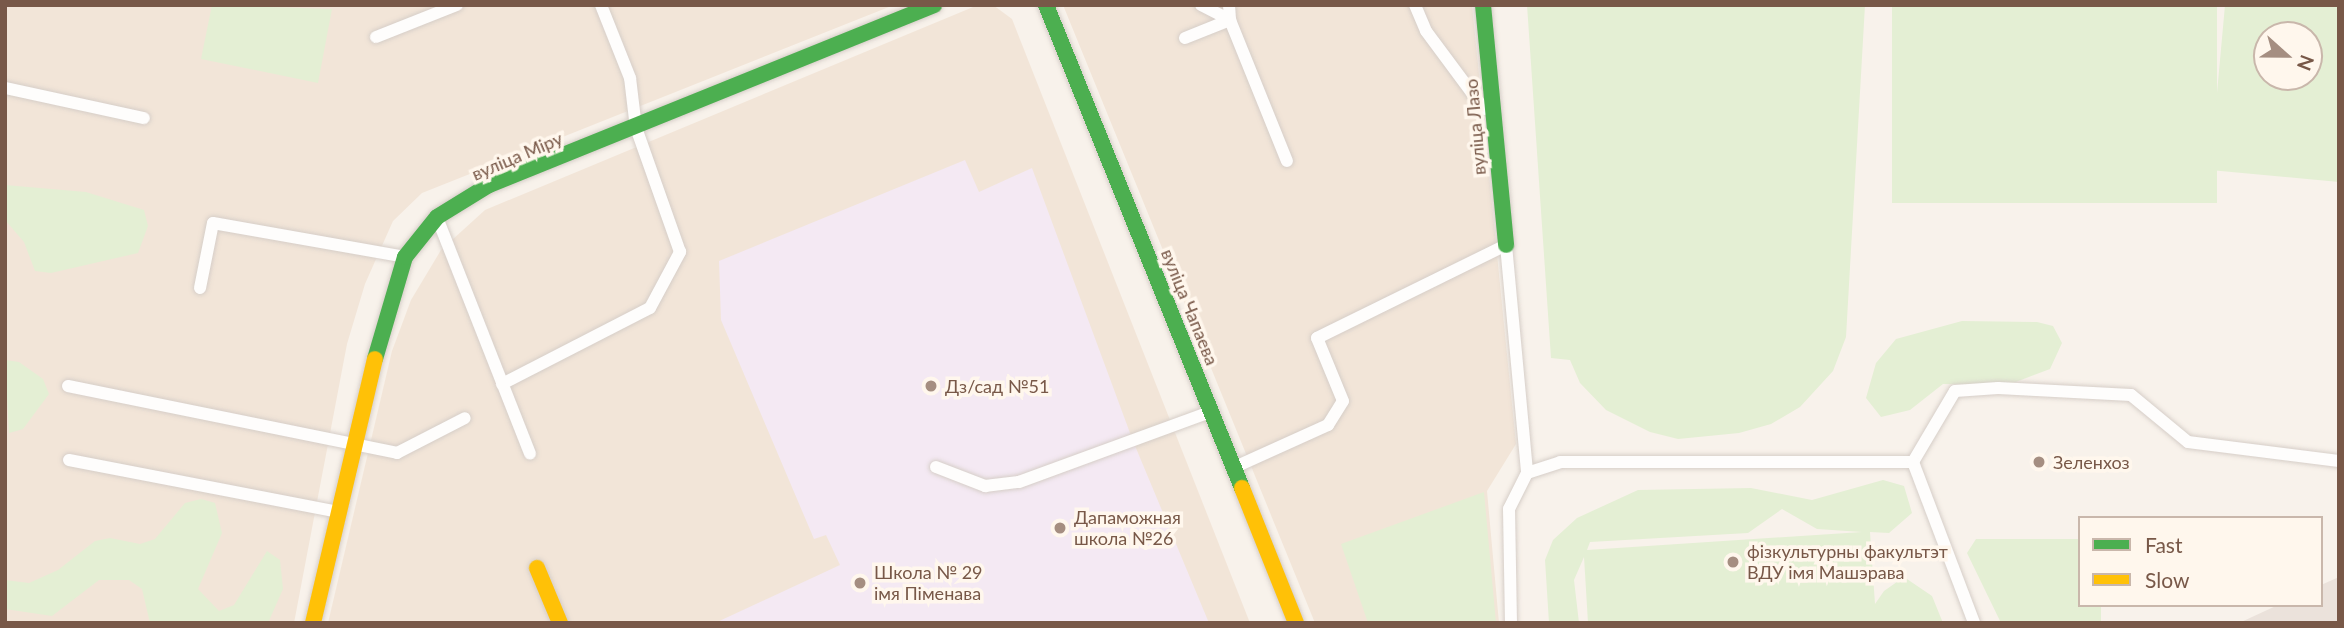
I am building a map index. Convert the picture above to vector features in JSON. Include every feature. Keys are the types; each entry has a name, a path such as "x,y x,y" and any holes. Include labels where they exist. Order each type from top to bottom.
{"street":[{"name":"вуліца Міру","path":"313,623 354,444 405,257 437,217 489,185 636,128 933,5"},
{"name":"вуліца Чапаева","path":"1046,5 1296,623"},
{"name":"вуліца Лазо","path":"1483,5 1506,245"},
{"path":"537,568 560,623"}],"lane":[{"path":"376,37 457,5"},
{"path":"502,384 650,308 680,251 636,128 630,78 601,5"},
{"path":"1201,5 1230,20"},
{"path":"1229,5 1230,20 1287,161"},
{"path":"1415,5 1426,31 1494,123"},
{"path":"1185,38 1230,20"},
{"path":"5,88 144,118"},
{"path":"437,217 530,454"},
{"path":"200,288 213,223 405,257"},
{"path":"1235,467 1328,425 1343,401 1317,338 1506,245 1527,473 1509,509 1511,623"},
{"path":"68,386 397,453 465,418"},
{"path":"1913,462 1955,391 1998,388 2131,395 2188,442 2339,461"},
{"path":"936,467 985,486 1019,482 1210,411"},
{"path":"69,460 338,512"},
{"path":"1527,473 1560,462 1913,462"},
{"path":"1913,462 1974,623"}],"shaded area":[{"path":"5,5 894,5 422,193 393,221 365,284 347,344 294,623 5,623"},
{"path":"978,5 993,5 1012,19 1250,623 328,623 392,351 411,300 441,250 485,210"},
{"path":"1063,5 1472,5 1516,444 1487,491 1499,623 1315,623"},
{"name":"Дз/сад №51","path":"965,160 979,192 1032,168 1133,441 1209,623 715,623 840,565 826,535 814,539 721,320 719,261"},
{"path":"2339,577 2339,623 2239,623 2274,607 2323,607 2323,584"}],"green space":[{"path":"212,5 332,9 318,83 201,59"},
{"path":"1527,5 1865,5 1846,337 1833,371 1800,407 1771,424 1739,433 1678,439 1650,432 1606,410 1580,383 1570,360 1551,358"},
{"path":"1892,5 2217,5 2217,203 1892,203"},
{"path":"2225,5 2339,5 2339,182 2210,170"},
{"path":"5,185 86,192 144,210 148,226 138,253 51,273 35,271 24,242 5,220"},
{"path":"1962,321 2037,322 2053,326 2062,343 2050,369 2008,385 1943,384 1910,410 1881,417 1866,398 1876,363 1896,339"},
{"path":"5,360 19,362 43,379 49,394 23,429 9,433"},
{"name":"фізкультурны факультэт ВДУ імя Машэрава","path":"1883,480 1904,486 1912,513 1889,533 1870,532 1875,604 1884,591 1904,577 1932,596 1943,623 1588,623 1584,557 1574,580 1579,623 1549,623 1545,560 1553,540 1577,518 1638,490 1751,488 1812,500","holes":["1782,509 1817,529 1862,532 1587,550 1590,542 1748,533"]},
{"path":"1484,492 1496,623 1368,623 1341,544"},
{"path":"201,499 215,503 222,533 198,589 219,611 234,605 267,551 280,560 283,589 268,623 150,623 142,589 129,580 99,580 52,616 5,609 5,580 29,583 58,570 95,541 110,538 140,544 155,539 185,503"},
{"path":"1976,539 2078,539 2078,607 2101,607 2101,622 2001,623 1967,553"}],"traffic: fast":[{"path":"375,359 405,257 437,217 489,185 934,5"},
{"path":"1046,5 1242,488"},
{"path":"1483,5 1506,245"}],"traffic: slow":[{"path":"313,623 375,359"},
{"path":"1242,488 1296,623"},
{"path":"537,568 560,623"}],"place":[{"name":"Дз/сад №51","path":"931,386"},
{"name":"Зеленхоз","path":"2039,462"},
{"name":"Дапаможная школа №26","path":"1060,528"},
{"name":"фізкультурны факультэт ВДУ імя Машэрава","path":"1733,562"},
{"name":"Школа № 29 імя Піменава","path":"860,583"}]}
